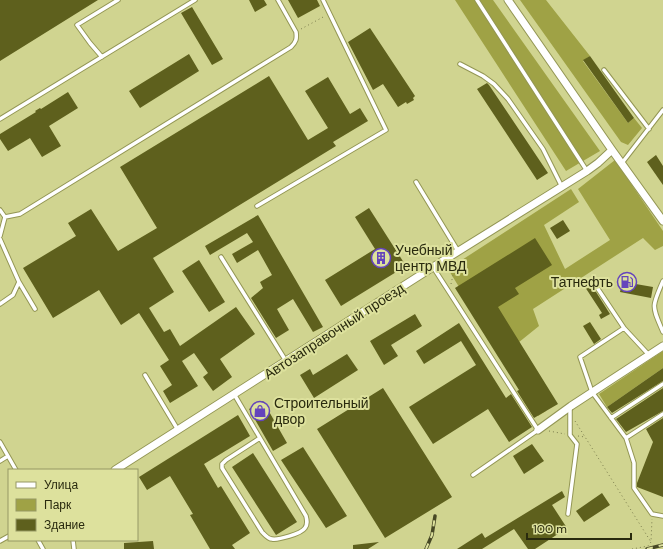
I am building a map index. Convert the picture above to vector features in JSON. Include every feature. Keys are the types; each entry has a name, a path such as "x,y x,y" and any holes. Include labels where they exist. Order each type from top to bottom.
{"street":[{"path":"508,0 663,222"},
{"name":"Автозаправочный проезд","path":"117,469 458,251 587,171 612,150"},
{"path":"538,430 570,409 592,392 663,346"}],"lane":[{"path":"102,57 77,25 118,0"},
{"path":"0,119 195,0"},
{"path":"5,217 20,214 295,44 296,32 278,0"},
{"path":"257,206 386,130 323,0"},
{"path":"477,0 587,171"},
{"path":"460,64 483,76 494,84 508,99 543,149 562,187"},
{"path":"604,70 648,129"},
{"path":"622,163 663,110"},
{"path":"416,182 458,251"},
{"path":"0,210 5,217 0,238 19,282 35,310"},
{"path":"221,257 286,361"},
{"path":"433,267 538,430 473,475"},
{"path":"663,281 654,301 654,310 663,332"},
{"path":"0,304 14,295 19,282"},
{"path":"594,283 624,328 649,355"},
{"path":"624,328 580,357 592,392 626,438 634,463 634,488 652,514 663,516"},
{"path":"144,375 178,430"},
{"path":"611,418 663,384"},
{"path":"234,394 260,438 306,516 307,523 305,529 299,533 276,539 270,539 266,536 222,468 222,464 226,460 260,438"},
{"path":"568,514 577,444 570,434 570,409"},
{"path":"626,438 663,414"},
{"path":"0,442 15,469"},
{"path":"0,461 8,456"}],"path":[{"path":"296,32 330,13"},
{"path":"449,291 458,251"},
{"path":"570,409 651,542"},
{"path":"538,430 586,437"},
{"path":"632,549 648,546 651,542 652,514"}],"green space":[{"path":"455,0 493,0 600,151 566,171"},
{"path":"520,0 546,0 590,56 583,61 628,123 634,118 642,128 628,145 621,142"},
{"path":"615,160 663,231 663,246 655,250 643,238 533,309 539,326 508,351 546,411 538,416 448,269 571,189 579,202 544,225 565,269 610,240 578,189"},
{"path":"663,351 663,368 607,407 599,394"}],"building":[{"path":"0,0 98,0 0,61"},
{"path":"249,0 264,0 267,5 255,12"},
{"path":"288,0 317,0 320,6 298,18"},
{"path":"192,7 223,59 212,65 181,13"},
{"path":"370,28 415,96 413,98 414,100 407,104 406,102 398,107 383,84 373,90 348,42"},
{"path":"189,54 199,71 140,108 129,91"},
{"path":"590,56 634,118 628,123 583,60"},
{"path":"269,76 308,140 328,128 305,91 328,77 350,114 360,108 368,121 333,142 336,146 153,258 174,292 149,308 164,332 170,329 180,346 236,307 255,334 220,359 232,377 213,391 203,377 208,373 194,353 182,361 198,386 170,403 163,391 172,385 160,366 169,360 139,313 121,325 99,290 53,318 23,268 76,236 68,223 91,209 118,251 157,228 120,167"},
{"path":"487,83 548,173 537,180 477,89"},
{"path":"68,92 78,108 49,126 61,146 42,157 30,138 8,151 0,139 0,134"},
{"path":"656,155 663,166 663,185 647,162"},
{"name":"Учебный центр МВД","path":"369,208 406,266 341,306 325,280 375,249 355,217"},
{"path":"258,215 323,327 313,332 293,299 277,309 289,330 276,338 251,298 263,288 260,282 272,275 258,250 237,263 232,254 253,242 247,233 210,255 205,246"},
{"path":"563,220 570,231 557,239 550,228"},
{"path":"535,238 552,265 515,288 519,294 498,307 558,404 534,418 517,391 519,390 455,288"},
{"path":"199,260 225,302 209,312 182,271"},
{"path":"623,279 630,281 630,283 653,287 651,298 620,292"},
{"path":"591,284 610,314 601,319 599,315 602,313 585,287"},
{"path":"415,314 422,326 391,345 398,356 384,365 370,341"},
{"path":"590,322 601,339 594,344 583,326"},
{"path":"459,323 506,398 511,394 532,427 509,442 488,409 433,444 409,407 476,365 461,341 424,364 416,351"},
{"path":"347,354 358,370 314,398 300,375 310,369 313,375"},
{"path":"663,368 663,381 612,413 607,407"},
{"path":"383,388 452,497 385,538 317,429"},
{"path":"663,388 663,411 626,432 616,419"},
{"path":"263,401 287,443 273,451 249,409"},
{"path":"238,415 250,436 204,464 218,488 221,486 250,533 232,545 235,549 210,549 190,515 193,514 170,476 147,490 139,477"},
{"path":"663,418 663,497 637,487 637,483 653,442 646,429"},
{"path":"532,444 544,461 524,474 513,456"},
{"path":"303,447 347,516 326,528 281,460"},
{"path":"253,453 297,522 276,535 232,467"},
{"path":"562,491 565,497 552,505 567,528 535,549 528,549 514,529 482,549 457,549 482,533 485,538"},
{"path":"602,493 610,505 584,522 576,511"},
{"path":"153,541 154,549 124,549 124,543"},
{"path":"379,542 368,549 353,549 353,545"}],"railway":[{"path":"426,549 432,535 435,516"},
{"path":"647,549 663,545"}],"place":[{"name":"Учебный центр МВД","path":"381,258"},
{"name":"Татнефть","path":"627,282"},
{"name":"Строительный двор","path":"260,411"}]}
